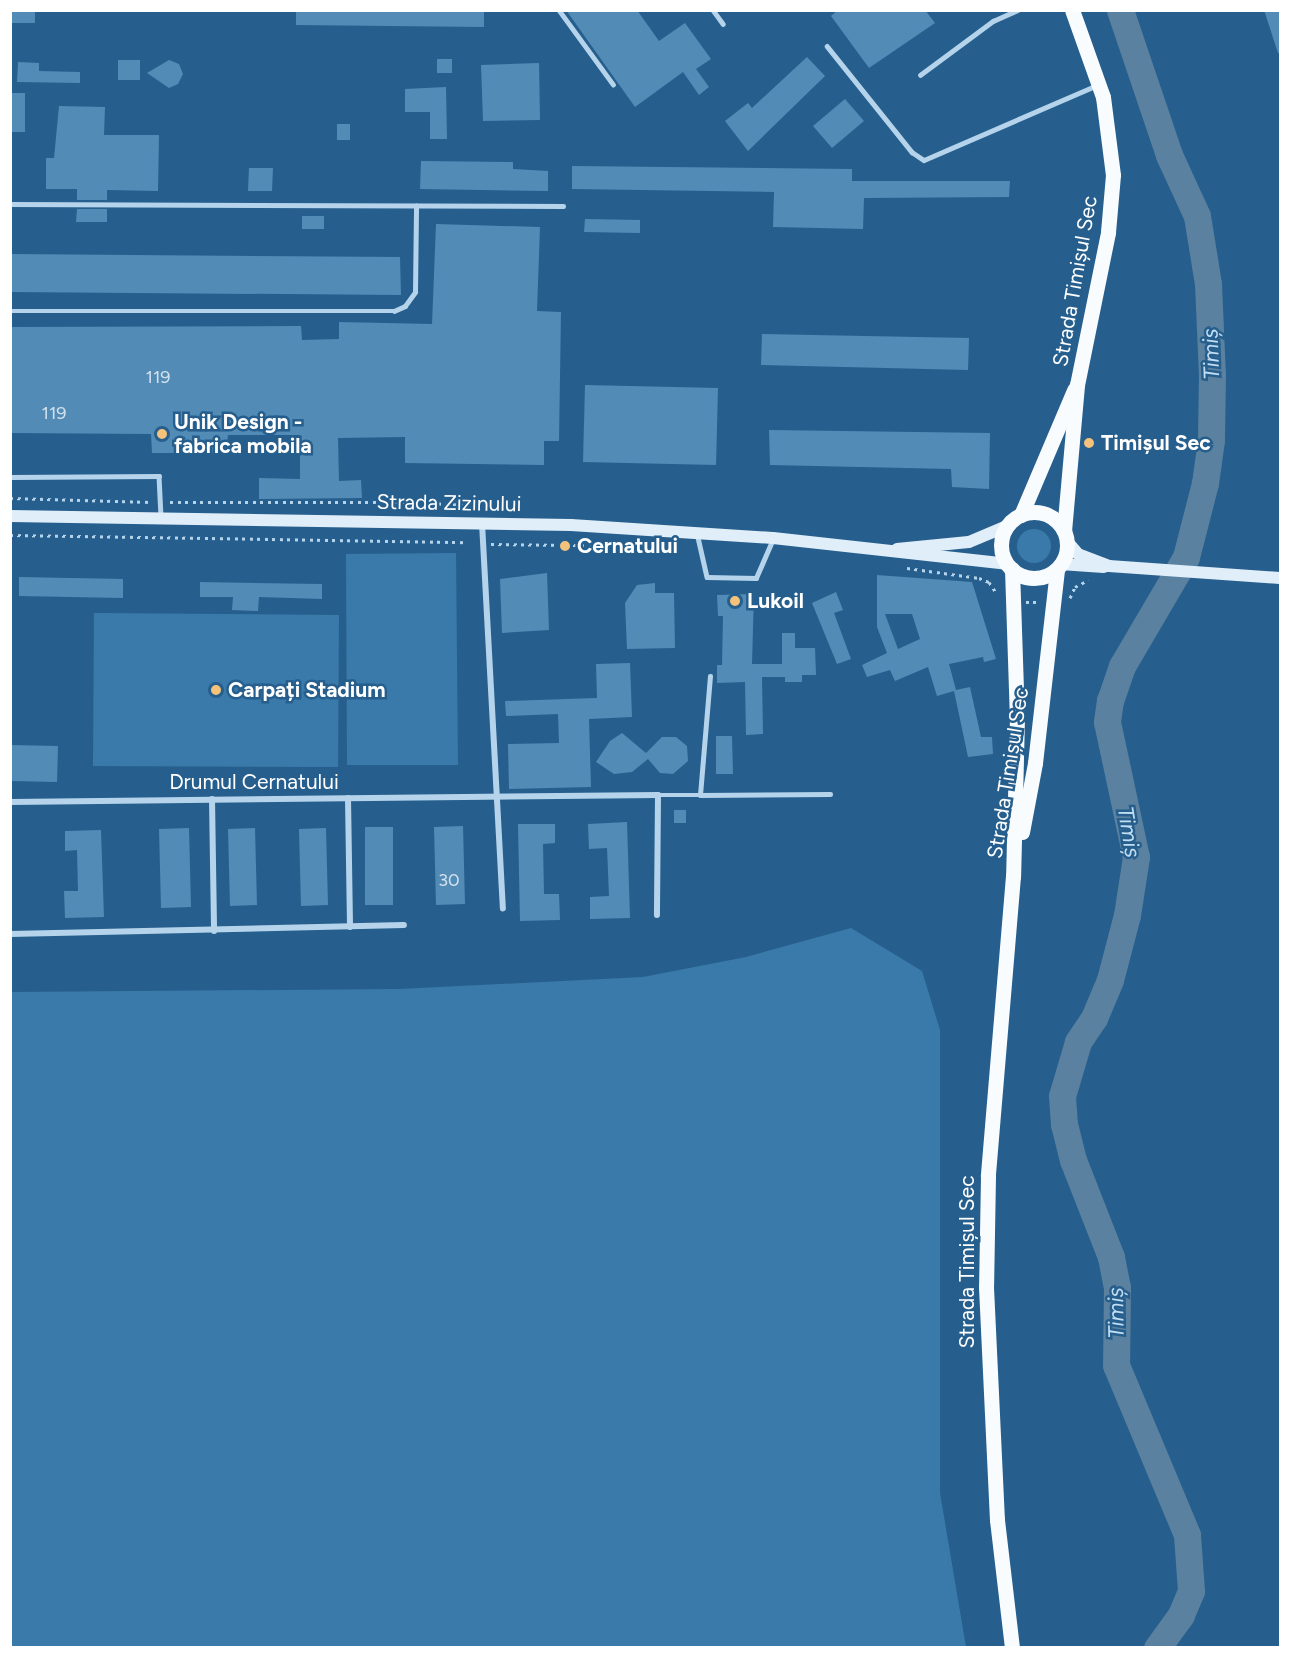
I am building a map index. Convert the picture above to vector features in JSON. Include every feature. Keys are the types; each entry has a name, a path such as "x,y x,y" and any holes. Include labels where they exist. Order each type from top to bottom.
{"main road":[{"name":"Strada Timișul Sec","path":"1065,535 1077,385 1112,198 1111,136 1099,84 1072,10"},
{"name":"Strada Timișul Sec","path":"1021,514 1077,385"},
{"path":"1112,567 1078,554 1065,535 1041,513 1021,514 1007,526 1001,545 1010,567 1031,578 1045,576 1059,566 1112,567 1281,578"},
{"name":"Strada Zizinului","path":"10,516 482,523 697,532 887,549 969,542 1007,526"},
{"path":"1059,566 1065,535"},
{"name":"Strada Zizinului","path":"887,549 915,557 1010,567"},
{"name":"Strada Timișul Sec","path":"1013,876 1035,763 1059,566"},
{"name":"Strada Timișul Sec","path":"1010,567 1017,697 1013,876 988,1176 986,1287 997,1520 1012,1647"}],"street":[{"path":"482,523 499,797 503,908"},
{"path":"657,915 658,795"},
{"name":"Drumul Cernatului","path":"10,802 658,795"},
{"path":"348,798 350,927"},
{"path":"212,799 214,931"},
{"path":"10,934 404,925"}],"lane":[{"path":"559,10 613,84"},
{"path":"713,10 723,24"},
{"path":"920,75 993,21 1017,10"},
{"path":"827,46 912,152 924,160 1099,84"},
{"path":"10,204 563,206"},
{"path":"10,311 400,309 415,292 416,206"},
{"path":"10,477 159,477 161,519"},
{"path":"697,532 707,577 732,580 756,578 773,538"},
{"path":"700,795 710,676"},
{"path":"658,795 830,794"}],"path":[{"path":"10,535 467,542"}],"shaded area":[{"path":"1034,529 1046,534 1051,546 1046,558 1034,563 1022,558 1017,546 1022,534"},
{"path":"456,553 458,765 347,765 346,554"},
{"name":"Carpați Stadium","path":"94,613 339,615 338,767 93,766"},
{"path":"851,928 922,971 940,1030 940,1493 966,1647 11,1647 11,992 400,989 643,977 746,957"}],"building":[{"path":"10,10 35,10 35,23 10,23"},
{"path":"296,10 484,10 484,27 296,25"},
{"path":"566,10 637,10 659,41 685,23 711,59 696,69 709,87 699,95 683,72 635,107"},
{"path":"838,10 925,10 935,23 869,68 831,16"},
{"path":"1264,10 1281,10 1281,53 1278,53"},
{"path":"807,57 825,76 748,151 725,121 748,103 752,108"},
{"path":"437,59 452,59 452,73 437,73"},
{"path":"118,60 140,60 140,80 118,80"},
{"path":"169,60 179,64 183,74 178,84 169,88 147,73"},
{"path":"18,62 39,63 39,71 80,72 80,83 17,82"},
{"path":"539,63 540,120 483,121 481,65"},
{"path":"446,87 447,139 430,139 430,112 405,112 405,89"},
{"path":"10,93 25,93 25,132 10,132"},
{"path":"845,99 864,121 832,148 813,126"},
{"path":"59,106 105,107 104,135 159,135 158,191 107,190 107,200 77,200 77,189 46,189 46,158 54,158"},
{"path":"337,124 350,124 350,140 337,140"},
{"path":"421,161 513,162 513,169 548,171 548,191 420,189"},
{"path":"572,166 852,169 852,181 1010,181 1009,197 864,198 863,229 773,227 774,192 572,189"},
{"path":"249,168 273,168 272,191 248,191"},
{"path":"77,209 107,209 107,222 76,222"},
{"path":"302,216 324,216 324,229 302,229"},
{"path":"585,219 640,220 640,233 584,232"},
{"path":"436,224 540,227 537,311 561,312 559,441 544,441 544,465 405,463 405,437 338,438 339,481 361,480 362,498 259,499 259,478 300,479 300,435 228,435 226,453 152,453 151,434 10,433 10,327 301,326 302,340 339,339 339,322 432,324"},
{"path":"10,254 400,257 401,295 10,292"},
{"path":"762,334 969,338 968,370 761,365"},
{"path":"585,385 718,388 716,465 583,462"},
{"path":"769,430 990,433 989,489 952,487 951,469 770,465"},
{"path":"547,573 549,630 502,633 500,579"},
{"path":"877,575 972,582 996,659 984,662 983,657 949,664 956,690 970,687 981,737 992,737 993,754 968,757 954,691 937,696 928,667 895,681 890,670 867,677 862,665 887,653 877,627","holes":["885,614 912,614 920,639 898,649"]},
{"path":"19,577 123,579 123,598 19,596"},
{"path":"200,582 322,584 322,599 259,597 258,611 232,610 233,597 200,597"},
{"path":"655,583 655,593 674,593 675,648 627,649 625,603 637,585"},
{"path":"836,592 843,610 834,613 851,659 837,664 812,603"},
{"path":"754,594 752,664 782,664 782,633 795,633 795,648 815,648 816,675 802,675 802,682 785,682 785,677 762,677 763,734 746,735 745,682 717,683 717,665 722,665 723,616 718,616 717,595"},
{"path":"630,663 632,717 589,719 591,787 509,789 508,744 559,743 558,714 506,716 505,701 597,698 596,664"},
{"path":"622,733 646,753 662,737 676,737 687,746 688,761 673,774 660,773 648,759 632,772 614,774 596,762 610,741"},
{"path":"716,736 732,736 733,774 716,774"},
{"path":"10,745 58,746 57,782 10,781"},
{"path":"674,810 686,810 686,823 674,823"},
{"path":"627,822 630,918 590,919 590,897 609,896 607,848 589,849 588,824"},
{"path":"518,824 555,824 555,843 543,844 544,894 559,894 560,920 520,921"},
{"path":"463,826 465,904 436,905 434,827"},
{"path":"365,827 393,827 393,905 365,905"},
{"path":"189,828 191,907 161,908 159,829"},
{"path":"255,828 257,905 230,906 228,829"},
{"path":"326,828 328,905 301,906 299,829"},
{"path":"101,830 104,917 65,918 64,891 78,891 77,850 65,851 65,831"}],"waterway":[{"name":"Timiș","path":"1120,10 1169,155 1197,216 1208,284 1212,374 1211,440 1205,483 1186,557 1122,666 1110,700 1107,722 1136,857 1127,915 1110,980 1094,1018 1078,1042 1062,1096 1064,1124 1073,1160 1111,1257 1117,1287 1116,1365 1187,1535 1191,1591 1181,1615 1157,1648"}],"place":[{"name":"Unik Design - fabrica mobila","path":"162,434"},
{"name":"Timișul Sec","path":"1089,443"},
{"name":"Cernatului","path":"565,546"},
{"name":"Lukoil","path":"735,601"},
{"name":"Carpați Stadium","path":"216,690"}]}
